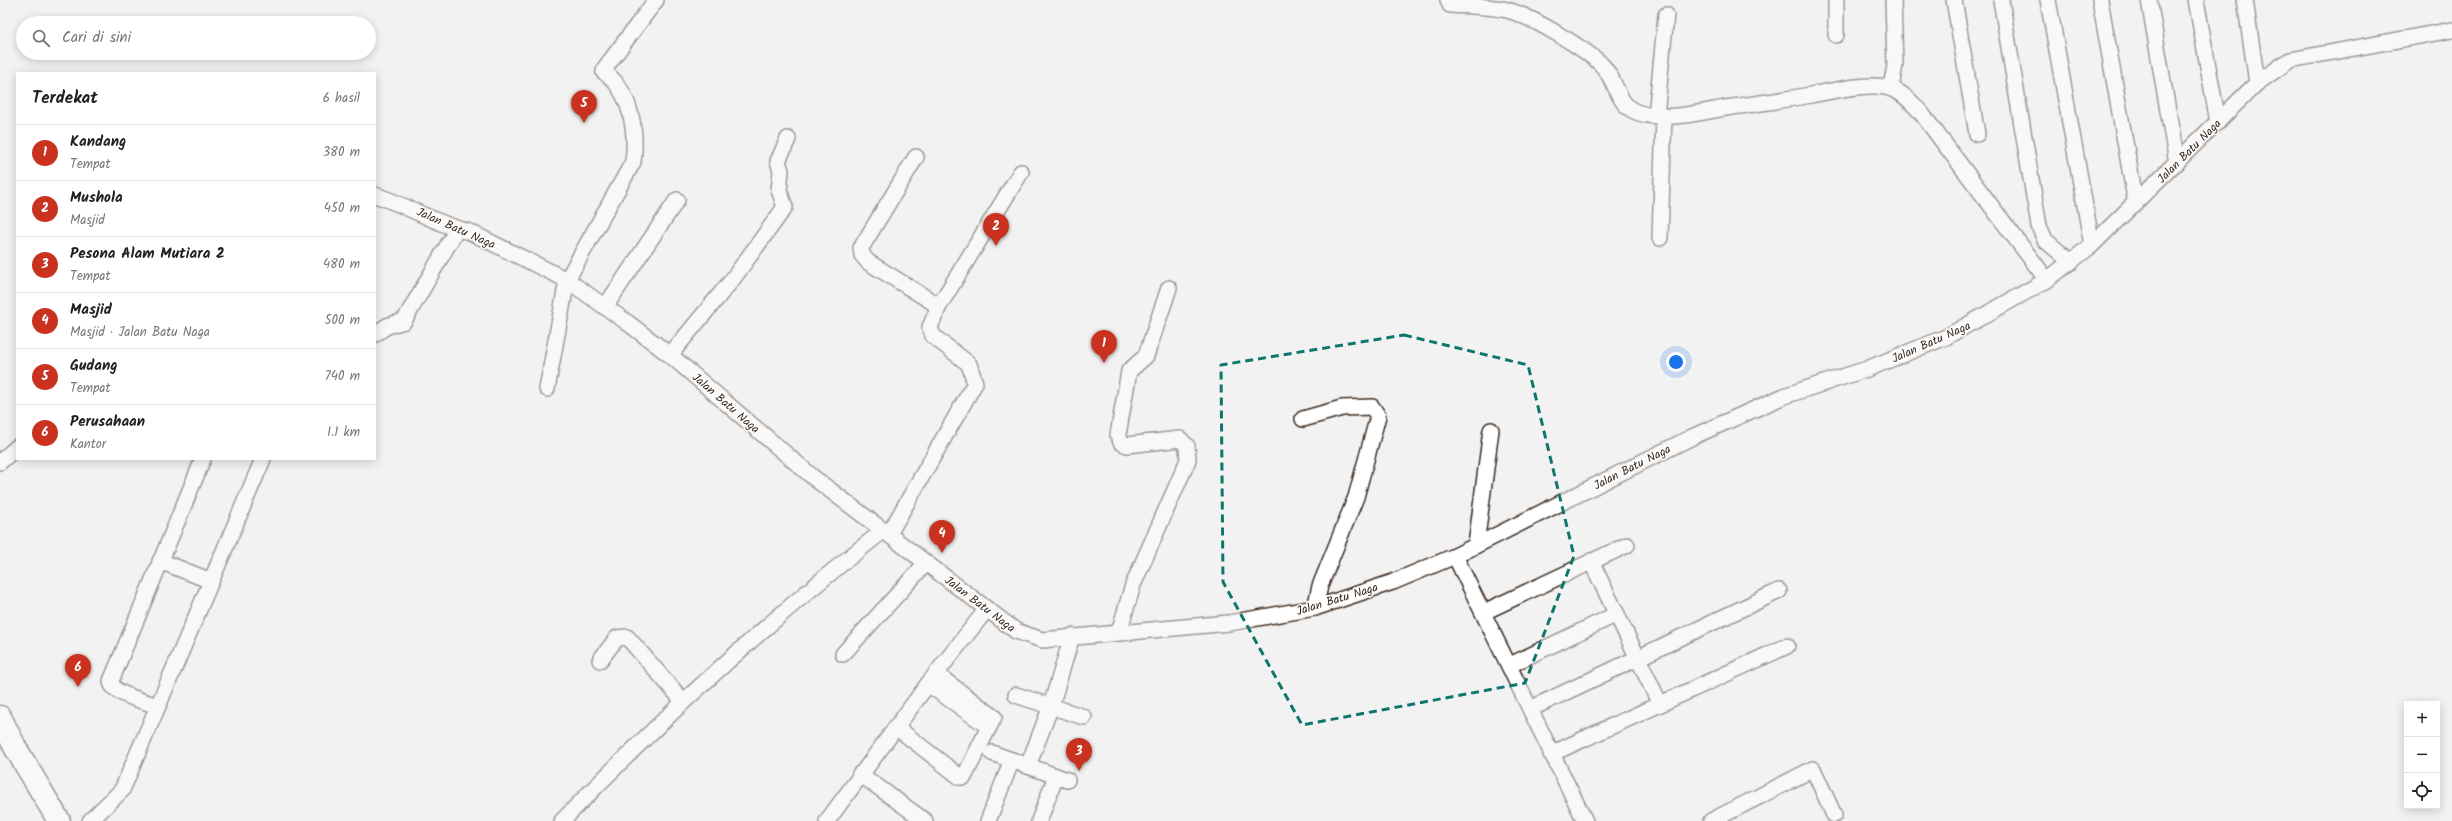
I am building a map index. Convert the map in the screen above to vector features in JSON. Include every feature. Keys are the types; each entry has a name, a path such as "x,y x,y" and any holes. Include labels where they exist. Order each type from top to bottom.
{"highway":[{"path":"0,717 14,746 59,821"}],"street":[{"path":"546,389 567,280 633,162 636,142 625,94 617,82 604,72 605,68 656,0"},
{"path":"1448,0 1450,5 1504,10 1527,17 1599,63 1608,73 1626,106 1632,111 1660,116 1794,98 1837,88 1891,88 1912,102 1922,114 2047,280"},
{"path":"1836,0 1836,35"},
{"path":"1891,88 1895,65 1893,0"},
{"path":"1954,0 1977,134"},
{"path":"2001,0 2039,226 2045,240 2071,262"},
{"path":"2048,0 2092,245"},
{"path":"2100,0 2136,204"},
{"path":"2149,0 2177,163"},
{"path":"2196,0 2218,122"},
{"path":"2245,0 2257,83"},
{"path":"1660,238 1660,116 1666,15"},
{"name":"Jalan Batu Naga","path":"376,195 403,204 457,229 470,232 567,280 670,356 814,478 887,532 986,610 1016,631 1029,637 1042,640 1072,636 1229,623 1315,608 1393,582 1455,556 1692,437 1784,396 1867,369 1946,337 2047,280 2092,245 2136,204 2257,83 2290,60 2452,30"},
{"path":"670,356 732,280 785,207 779,190 781,172 778,161 788,139"},
{"path":"916,156 860,248 862,255 868,262 939,306"},
{"path":"562,821 625,756 683,701 819,581 887,532 975,383 973,369 969,364 930,331 939,306 1021,172"},
{"path":"605,307 677,200"},
{"path":"376,333 387,326 404,321 457,229"},
{"path":"1119,632 1133,585 1188,460 1187,446 1180,439 1127,445 1121,442 1118,435 1129,371 1146,356 1169,288"},
{"path":"1303,419 1349,408 1372,407 1378,416 1356,497 1320,586 1315,608"},
{"path":"1476,545 1491,430"},
{"path":"0,462 16,448"},
{"path":"158,706 116,691 111,685 111,681 203,460"},
{"path":"90,821 122,790 263,460"},
{"path":"1484,612 1627,545"},
{"path":"1455,556 1484,612 1551,754 1585,821"},
{"path":"160,560 211,581"},
{"path":"1591,561 1660,704"},
{"path":"843,654 926,563"},
{"path":"1530,709 1779,591"},
{"path":"828,821 860,774 986,610"},
{"path":"1510,665 1617,614"},
{"path":"1028,766 1051,706 1072,636"},
{"path":"600,660 617,638 627,637 683,701"},
{"path":"1551,754 1787,646"},
{"path":"896,727 961,778 964,776 994,716 932,679"},
{"path":"1016,695 1084,717"},
{"path":"992,753 1061,778 1039,821"},
{"path":"988,821 1012,760"},
{"path":"1711,821 1813,769 1831,819"},
{"path":"860,774 926,821"}],"highlighted area":[{"path":"1404,335 1528,365 1574,556 1525,683 1302,725 1223,582 1221,365"}],"place":[{"name":"Gudang","path":"584,123"},
{"name":"Mushola","path":"996,246"},
{"name":"Kandang","path":"1104,363"},
{"name":"Masjid","path":"942,553"},
{"name":"Perusahaan","path":"78,687"},
{"name":"Pesona Alam Mutiara 2","path":"1079,771"}]}
